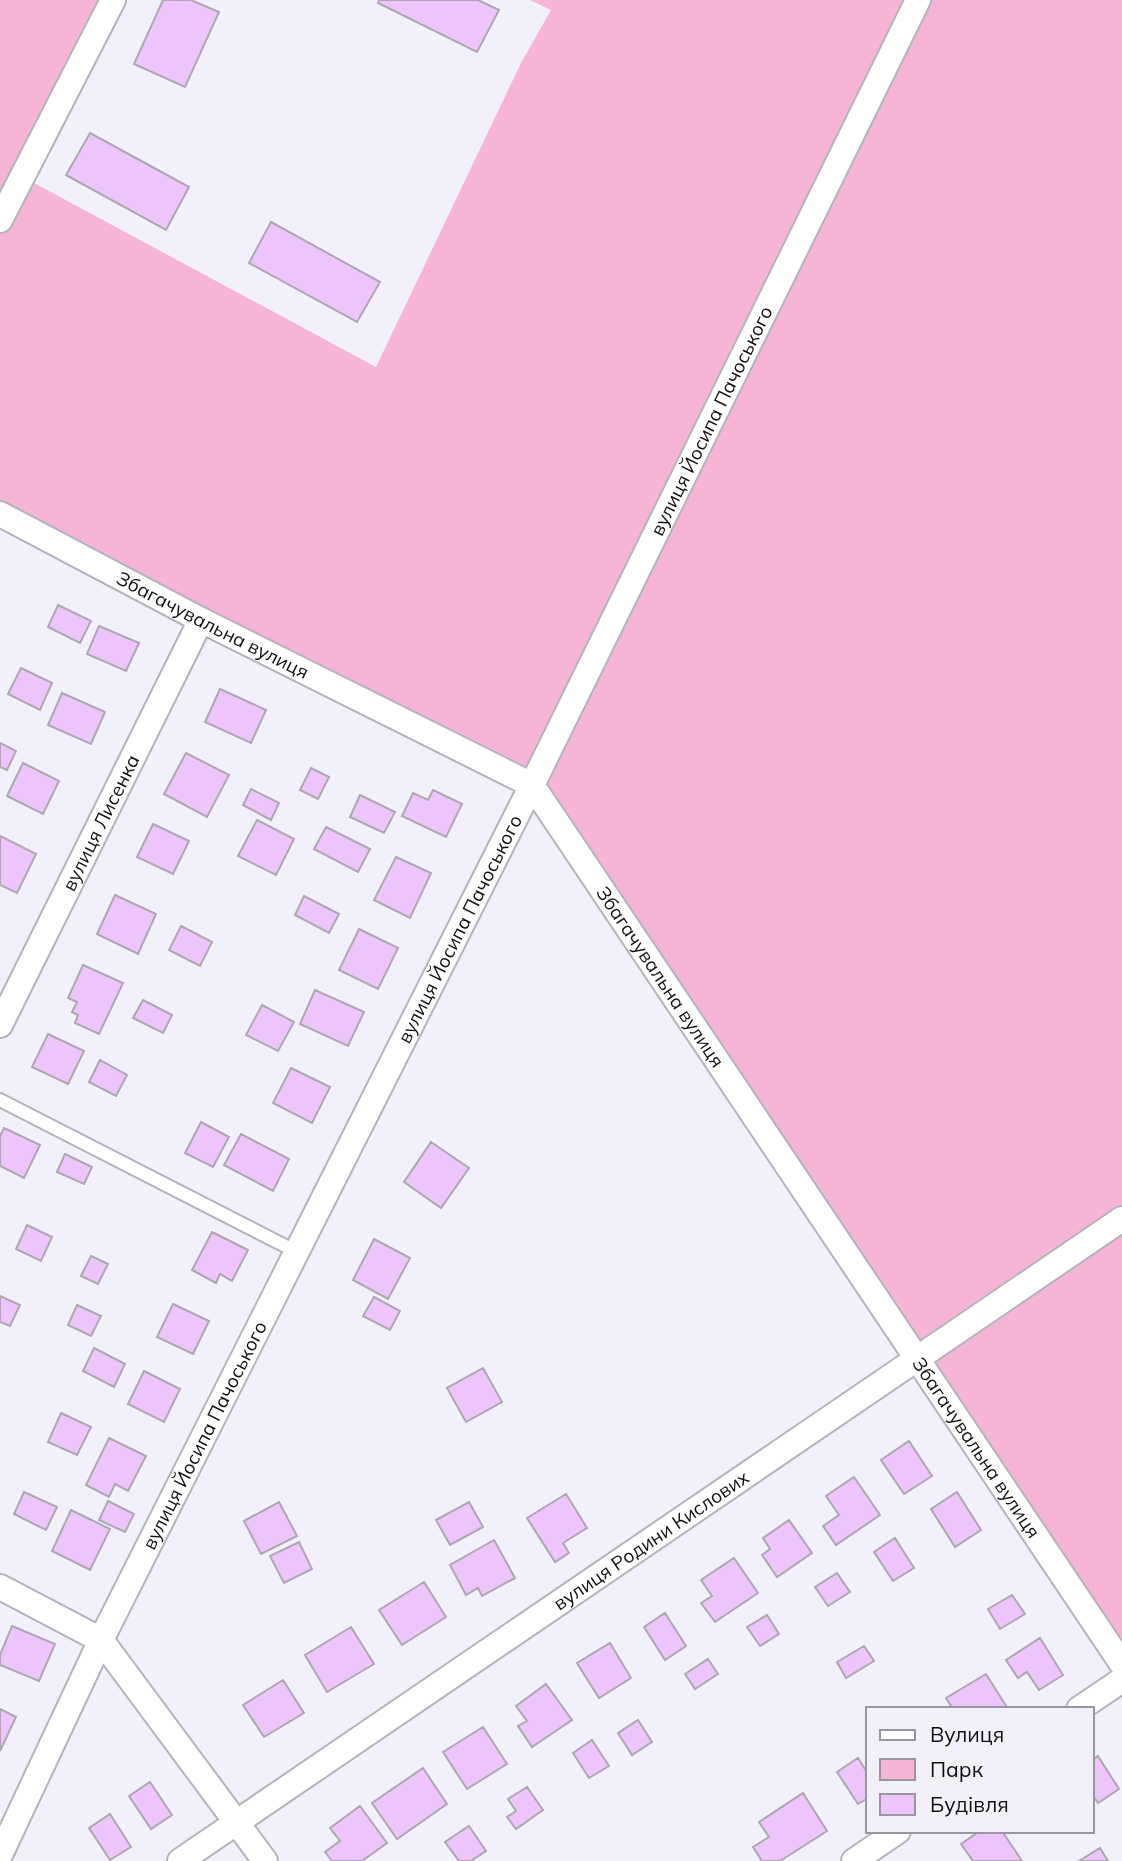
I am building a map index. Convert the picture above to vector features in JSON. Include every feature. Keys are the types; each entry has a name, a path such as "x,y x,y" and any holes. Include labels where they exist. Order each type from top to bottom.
{"street":[{"path":"0,220 113,0"},
{"name":"вулиця Йосипа Пачоського","path":"0,1855 101,1640 532,785 918,0"},
{"name":"Збагачувальна вулиця","path":"0,514 201,620 532,785 1122,1664"},
{"name":"вулиця Лисенка","path":"0,1025 201,620"},
{"name":"вулиця Родини Кислових","path":"180,1861 1122,1219"},
{"path":"0,1587 101,1640 265,1861"},
{"path":"1082,1707 1122,1680"},
{"path":"854,1861 895,1833"}],"lane":[{"path":"0,1100 297,1252"}],"green space":[{"path":"0,0 113,0 23,177 376,367 521,63 551,10 530,0 1122,0 1122,1664 532,785 0,514"}],"building":[{"path":"163,0 191,0 219,12 185,87 134,64"},
{"path":"379,0 478,0 499,10 477,52 378,3"},
{"path":"90,133 189,187 166,230 66,175"},
{"path":"271,222 380,282 357,322 249,263"},
{"path":"58,605 91,621 80,643 48,627"},
{"path":"99,626 139,643 126,671 87,654"},
{"path":"21,668 52,683 40,710 8,694"},
{"path":"220,689 266,710 251,743 205,722"},
{"path":"62,693 105,712 91,744 48,725"},
{"path":"0,743 16,751 7,770 0,767"},
{"path":"186,753 229,775 207,817 164,794"},
{"path":"23,763 59,781 43,814 7,796"},
{"path":"311,768 329,777 318,799 300,790"},
{"path":"251,789 279,803 271,820 243,805"},
{"path":"433,790 462,804 446,837 402,816 413,793 428,800"},
{"path":"360,795 395,812 384,833 350,817"},
{"path":"257,820 294,839 276,875 238,856"},
{"path":"153,824 189,841 173,874 137,857"},
{"path":"326,827 370,849 358,872 314,849"},
{"path":"0,836 36,854 17,893 0,885"},
{"path":"396,857 431,873 410,918 374,900"},
{"path":"115,895 156,914 138,954 97,934"},
{"path":"304,896 339,914 329,933 295,915"},
{"path":"181,926 212,942 200,966 169,950"},
{"path":"359,929 398,948 378,989 339,970"},
{"path":"83,965 123,983 99,1034 75,1023 78,1015 72,1012 77,1002 68,998"},
{"path":"315,990 364,1012 348,1046 300,1024"},
{"path":"143,1000 172,1015 163,1033 133,1018"},
{"path":"262,1005 294,1022 278,1051 246,1035"},
{"path":"48,1034 84,1051 68,1084 32,1067"},
{"path":"100,1060 127,1075 116,1096 89,1082"},
{"path":"291,1068 330,1087 312,1123 273,1103"},
{"path":"201,1122 229,1137 213,1167 185,1153"},
{"path":"4,1128 40,1145 24,1178 0,1166 0,1136"},
{"path":"241,1134 289,1159 273,1191 224,1165"},
{"path":"431,1142 469,1168 441,1208 404,1182"},
{"path":"65,1154 92,1167 84,1184 57,1172"},
{"path":"27,1225 52,1237 41,1261 16,1249"},
{"path":"212,1232 248,1250 232,1281 220,1274 216,1283 192,1270"},
{"path":"374,1239 410,1258 388,1299 353,1280"},
{"path":"91,1256 108,1264 98,1284 81,1276"},
{"path":"0,1296 20,1305 10,1326 0,1322"},
{"path":"374,1297 400,1311 390,1330 363,1316"},
{"path":"173,1304 209,1321 193,1354 157,1337"},
{"path":"77,1305 101,1316 91,1336 68,1325"},
{"path":"94,1348 125,1364 114,1387 83,1371"},
{"path":"483,1368 502,1402 466,1422 447,1388"},
{"path":"144,1371 180,1389 164,1422 128,1404"},
{"path":"61,1413 91,1427 77,1455 48,1442"},
{"path":"109,1438 146,1456 128,1491 115,1484 109,1497 86,1485"},
{"path":"909,1441 932,1476 904,1494 881,1460"},
{"path":"854,1477 880,1515 836,1545 823,1526 839,1515 826,1496"},
{"path":"24,1492 57,1507 46,1530 14,1514"},
{"path":"957,1492 981,1530 955,1547 931,1509"},
{"path":"566,1494 587,1528 563,1543 569,1553 555,1562 527,1518"},
{"path":"108,1501 134,1514 125,1532 99,1520"},
{"path":"279,1502 297,1536 261,1554 244,1521"},
{"path":"469,1502 483,1527 450,1545 436,1520"},
{"path":"71,1510 110,1529 90,1570 52,1551"},
{"path":"789,1520 812,1553 777,1577 762,1555 770,1549 763,1538"},
{"path":"895,1538 914,1568 893,1581 874,1552"},
{"path":"494,1540 515,1578 482,1596 478,1588 466,1595 450,1565"},
{"path":"299,1542 312,1569 284,1583 270,1556"},
{"path":"734,1558 758,1593 715,1622 701,1603 712,1596 701,1580"},
{"path":"837,1573 850,1592 828,1606 815,1587"},
{"path":"424,1582 446,1617 402,1645 379,1610"},
{"path":"1012,1595 1025,1614 1000,1629 988,1609"},
{"path":"665,1613 686,1646 665,1660 644,1627"},
{"path":"767,1615 779,1634 760,1646 747,1627"},
{"path":"12,1626 55,1644 39,1681 0,1665 0,1655"},
{"path":"351,1627 374,1664 327,1692 305,1655"},
{"path":"1040,1638 1063,1675 1039,1690 1027,1672 1018,1678 1006,1660"},
{"path":"610,1643 631,1678 599,1698 577,1663"},
{"path":"864,1646 874,1661 846,1678 837,1662"},
{"path":"708,1659 718,1674 695,1689 685,1674"},
{"path":"986,1674 1007,1707 952,1707 946,1698"},
{"path":"283,1680 304,1713 264,1737 243,1705"},
{"path":"546,1684 572,1720 532,1747 518,1726 527,1721 516,1706"},
{"path":"0,1709 16,1717 0,1751"},
{"path":"638,1720 652,1742 632,1755 618,1733"},
{"path":"483,1727 507,1764 467,1789 443,1752"},
{"path":"592,1740 609,1766 589,1778 573,1753"},
{"path":"1098,1756 1119,1789 1098,1803 1094,1797 1094,1759"},
{"path":"858,1758 866,1771 866,1799 858,1804 837,1772"},
{"path":"423,1768 447,1804 397,1839 372,1803"},
{"path":"150,1782 172,1815 151,1829 129,1796"},
{"path":"527,1787 543,1810 516,1829 507,1817 516,1811 508,1799"},
{"path":"803,1793 827,1831 780,1861 762,1861 753,1847 769,1837 759,1822"},
{"path":"360,1806 387,1843 362,1861 332,1861 325,1852 340,1841 330,1828"},
{"path":"110,1814 131,1847 110,1860 89,1828"},
{"path":"469,1826 486,1851 471,1861 459,1861 445,1842"},
{"path":"977,1833 1003,1833 1022,1861 973,1861 961,1844"},
{"path":"1100,1848 1108,1861 1079,1861"}]}
